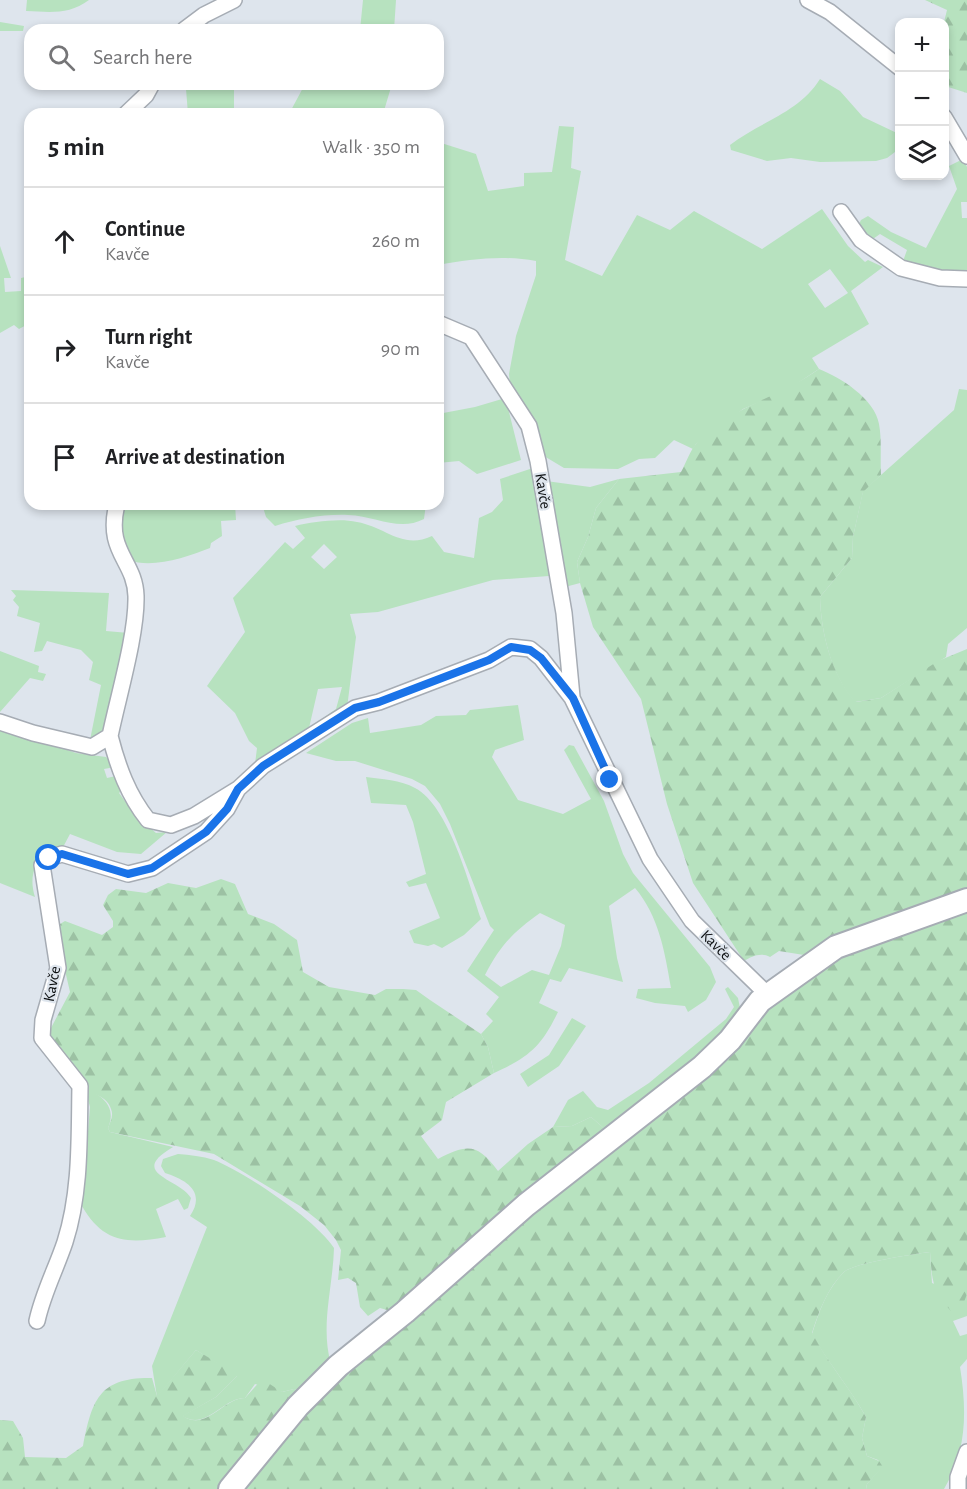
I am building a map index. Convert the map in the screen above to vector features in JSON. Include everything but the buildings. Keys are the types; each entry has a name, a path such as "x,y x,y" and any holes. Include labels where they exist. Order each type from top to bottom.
{"street":[{"path":"192,24 204,15 234,0"},
{"path":"808,0 830,12 895,64"},
{"path":"132,108 149,90"},
{"path":"949,124 967,156"},
{"path":"841,212 861,240 901,268 940,278 967,279"},
{"name":"Kavče","path":"444,326 471,337 528,426 538,461 564,613 573,698"},
{"path":"0,722 33,733 92,747 110,736 132,632 136,595 114,535 116,510"},
{"name":"Kavče","path":"110,736 119,770 137,806 148,820 171,825 194,816 238,789 263,766 355,708 379,702 489,660 511,647 530,650 541,658 573,698 650,859 692,921 768,995"},
{"name":"Kavče","path":"37,1321 41,1301 65,1242 73,1208 78,1169 80,1086 42,1038 44,1020 58,968 42,865 49,858 62,854 128,874 152,868 206,832 227,809 238,789"},
{"path":"230,1489 298,1406 338,1366 526,1205 702,1067 730,1040 768,995 836,947 967,900"},
{"path":"955,1485 967,1452"}],"green space":[{"path":"27,0 89,0 74,8 51,12 26,11"},
{"path":"363,0 396,0 394,24 361,24"},
{"path":"925,0 967,0 967,93 949,87 949,18 945,18 947,10"},
{"path":"0,22 24,26 23,31 0,31"},
{"path":"820,79 840,91 863,117 895,132 895,152 887,158 876,161 820,162 791,158 767,161 731,150 730,145 790,109 811,91"},
{"path":"186,90 234,90 234,108 188,108"},
{"path":"302,90 390,90 385,108 292,108"},
{"path":"559,126 574,127 571,168 581,171 565,260 602,276 637,215 670,230 694,211 762,249 822,209 848,246 865,262 868,260 883,267 851,291 869,324 812,358 819,369 787,390 743,409 696,444 693,449 674,440 655,458 639,459 618,469 564,468 539,453 517,393 510,385 509,374 516,336 536,275 536,261 487,258 444,264 444,144 476,154 488,191 524,186 524,173 552,172","holes":["830,269 848,293 825,308 808,284"]},
{"path":"963,159 967,167 967,202 961,202 962,218 967,218 967,282 902,264 907,250 880,234 863,246 854,234 861,220 868,216 891,232 926,248 957,189 949,166"},
{"path":"0,246 11,278 4,278 5,292 21,291 21,278 24,277 24,326 19,329 14,325 0,333"},
{"path":"819,369 846,383 871,406 879,424 881,443 881,475 863,492 853,537 852,558 820,597 825,638 840,679 856,702 881,698 938,661 967,649 967,890 884,918 804,955 779,951 770,957 757,955 744,961 693,883 667,804 641,699 593,627 580,583 577,562 588,537 596,508 619,479 681,472 694,447 708,432 737,412 804,379"},
{"path":"959,389 967,390 967,628 948,644 946,657 881,698 855,702 840,679 829,652 820,597 852,558 853,537 863,491 954,410"},
{"path":"502,399 508,408 521,460 477,474 459,461 444,462 444,413"},
{"path":"533,468 542,513 549,576 493,580 378,612 350,614 356,637 347,708 255,764 257,748 249,741 235,713 207,686 245,632 233,598 285,542 293,549 305,538 295,526 310,523 350,521 403,539 421,540 432,536 444,552 474,558 479,518 492,512 503,500 500,479","holes":["324,544 337,557 324,569 311,557","342,687 336,709 309,728 318,689"]},
{"path":"619,479 596,508 588,537 577,562 580,583 565,587 546,481 590,487"},
{"path":"121,510 235,510 236,520 221,521 222,536 211,543 210,548 159,563 129,560 118,521"},
{"path":"264,510 425,510 424,519 406,524 358,516 329,515 275,526 266,517"},
{"path":"11,590 109,593 106,631 129,633 110,727 89,745 101,685 89,680 93,662 81,650 47,641 42,651 34,652 40,623 17,616 19,607 13,600 16,596"},
{"path":"0,651 39,666 38,672 46,674 43,681 30,678 0,712"},
{"path":"518,705 524,740 495,750 492,757 518,800 563,814 591,799 564,750 569,745 574,746 604,801 623,854 633,873 710,967 716,982 706,1000 688,1012 685,1006 655,1003 636,998 638,989 671,988 660,935 650,911 635,888 609,906 623,982 569,968 561,982 550,979 539,1003 558,1012 552,1024 533,1050 494,1073 488,1047 481,1034 493,1021 486,1014 499,997 467,971 494,930 490,926 440,804 425,786 412,779 355,761 336,761 306,753 352,723 368,718 370,733 421,725 436,716 466,715 470,710","holes":["540,913 565,925 561,946 549,975 532,970 501,987 485,975 508,940"]},
{"path":"0,727 76,753 106,757 115,767 104,769 107,778 116,776 122,790 119,793 136,816 156,833 167,832 141,854 117,852 70,834 62,849 45,850 38,861 33,878 35,897 0,883"},
{"path":"366,777 391,780 415,788 427,797 448,828 481,919 464,935 442,948 434,944 428,946 414,943 409,931 440,918 426,883 409,887 406,882 426,874 413,822 406,805 371,803"},
{"path":"221,879 235,884 248,914 274,924 297,940 303,972 329,987 375,995 386,989 416,990 481,1034 488,1047 494,1073 446,1102 442,1120 421,1136 438,1159 457,1150 472,1149 484,1155 498,1171 528,1144 553,1127 572,1126 591,1117 606,1130 394,1312 380,1308 368,1316 360,1307 356,1283 348,1278 338,1280 341,1250 336,1240 324,1225 300,1206 214,1154 110,1132 108,1128 112,1114 109,1104 83,1086 48,1041 51,1028 70,992 55,927 65,921 102,935 113,927 113,921 103,905 108,895 116,889 146,893 168,883 196,888"},
{"path":"967,909 967,1294 961,1310 952,1312 940,1298 934,1285 930,1252 871,1262 844,1272 838,1279 824,1301 812,1333 866,1417 862,1438 867,1456 879,1461 883,1467 867,1484 866,1489 238,1489 331,1385 761,1012 840,953"},
{"path":"728,987 738,998 740,1008 717,1044 606,1130 591,1117 572,1126 553,1127 568,1100 583,1091 597,1107 608,1110 649,1083 726,1019 734,1007 725,989"},
{"path":"572,1018 586,1026 559,1066 528,1087 520,1074 549,1055"},
{"path":"85,1088 107,1103 111,1114 108,1128 110,1132 173,1147 160,1156 155,1164 155,1170 185,1191 191,1198 188,1208 184,1210 178,1199 156,1209 166,1237 140,1240 118,1238 99,1227 82,1206 90,1107"},
{"path":"178,1154 214,1160 244,1175 297,1211 334,1248 327,1321 331,1364 303,1392 294,1389 282,1392 255,1384 245,1398 229,1403 207,1417 191,1420 182,1416 216,1397 237,1376 196,1350 157,1397 152,1366 207,1227 190,1216 196,1200 192,1188 180,1179 165,1173 161,1166 163,1159"},
{"path":"930,1252 932,1283 965,1296 967,1294 967,1316 953,1321 960,1336 967,1334 967,1359 960,1367 964,1415 957,1460 944,1489 866,1489 867,1484 882,1467 878,1460 867,1456 862,1438 866,1417 812,1334 824,1301 844,1272 871,1262"},
{"path":"196,1350 238,1375 216,1397 183,1416 191,1420 207,1417 237,1399 245,1398 262,1379 282,1392 294,1389 303,1392 221,1489 0,1489 0,1420 13,1421 23,1438 25,1457 66,1458 83,1446 95,1404 109,1387 134,1379 152,1378 157,1396"}],"route":[{"path":"49,858 62,854 128,874 152,868 168,860 206,832 227,809 238,789 263,766 355,708 379,702 452,672 489,660 511,647 530,650 541,658 573,698 610,780"}]}
